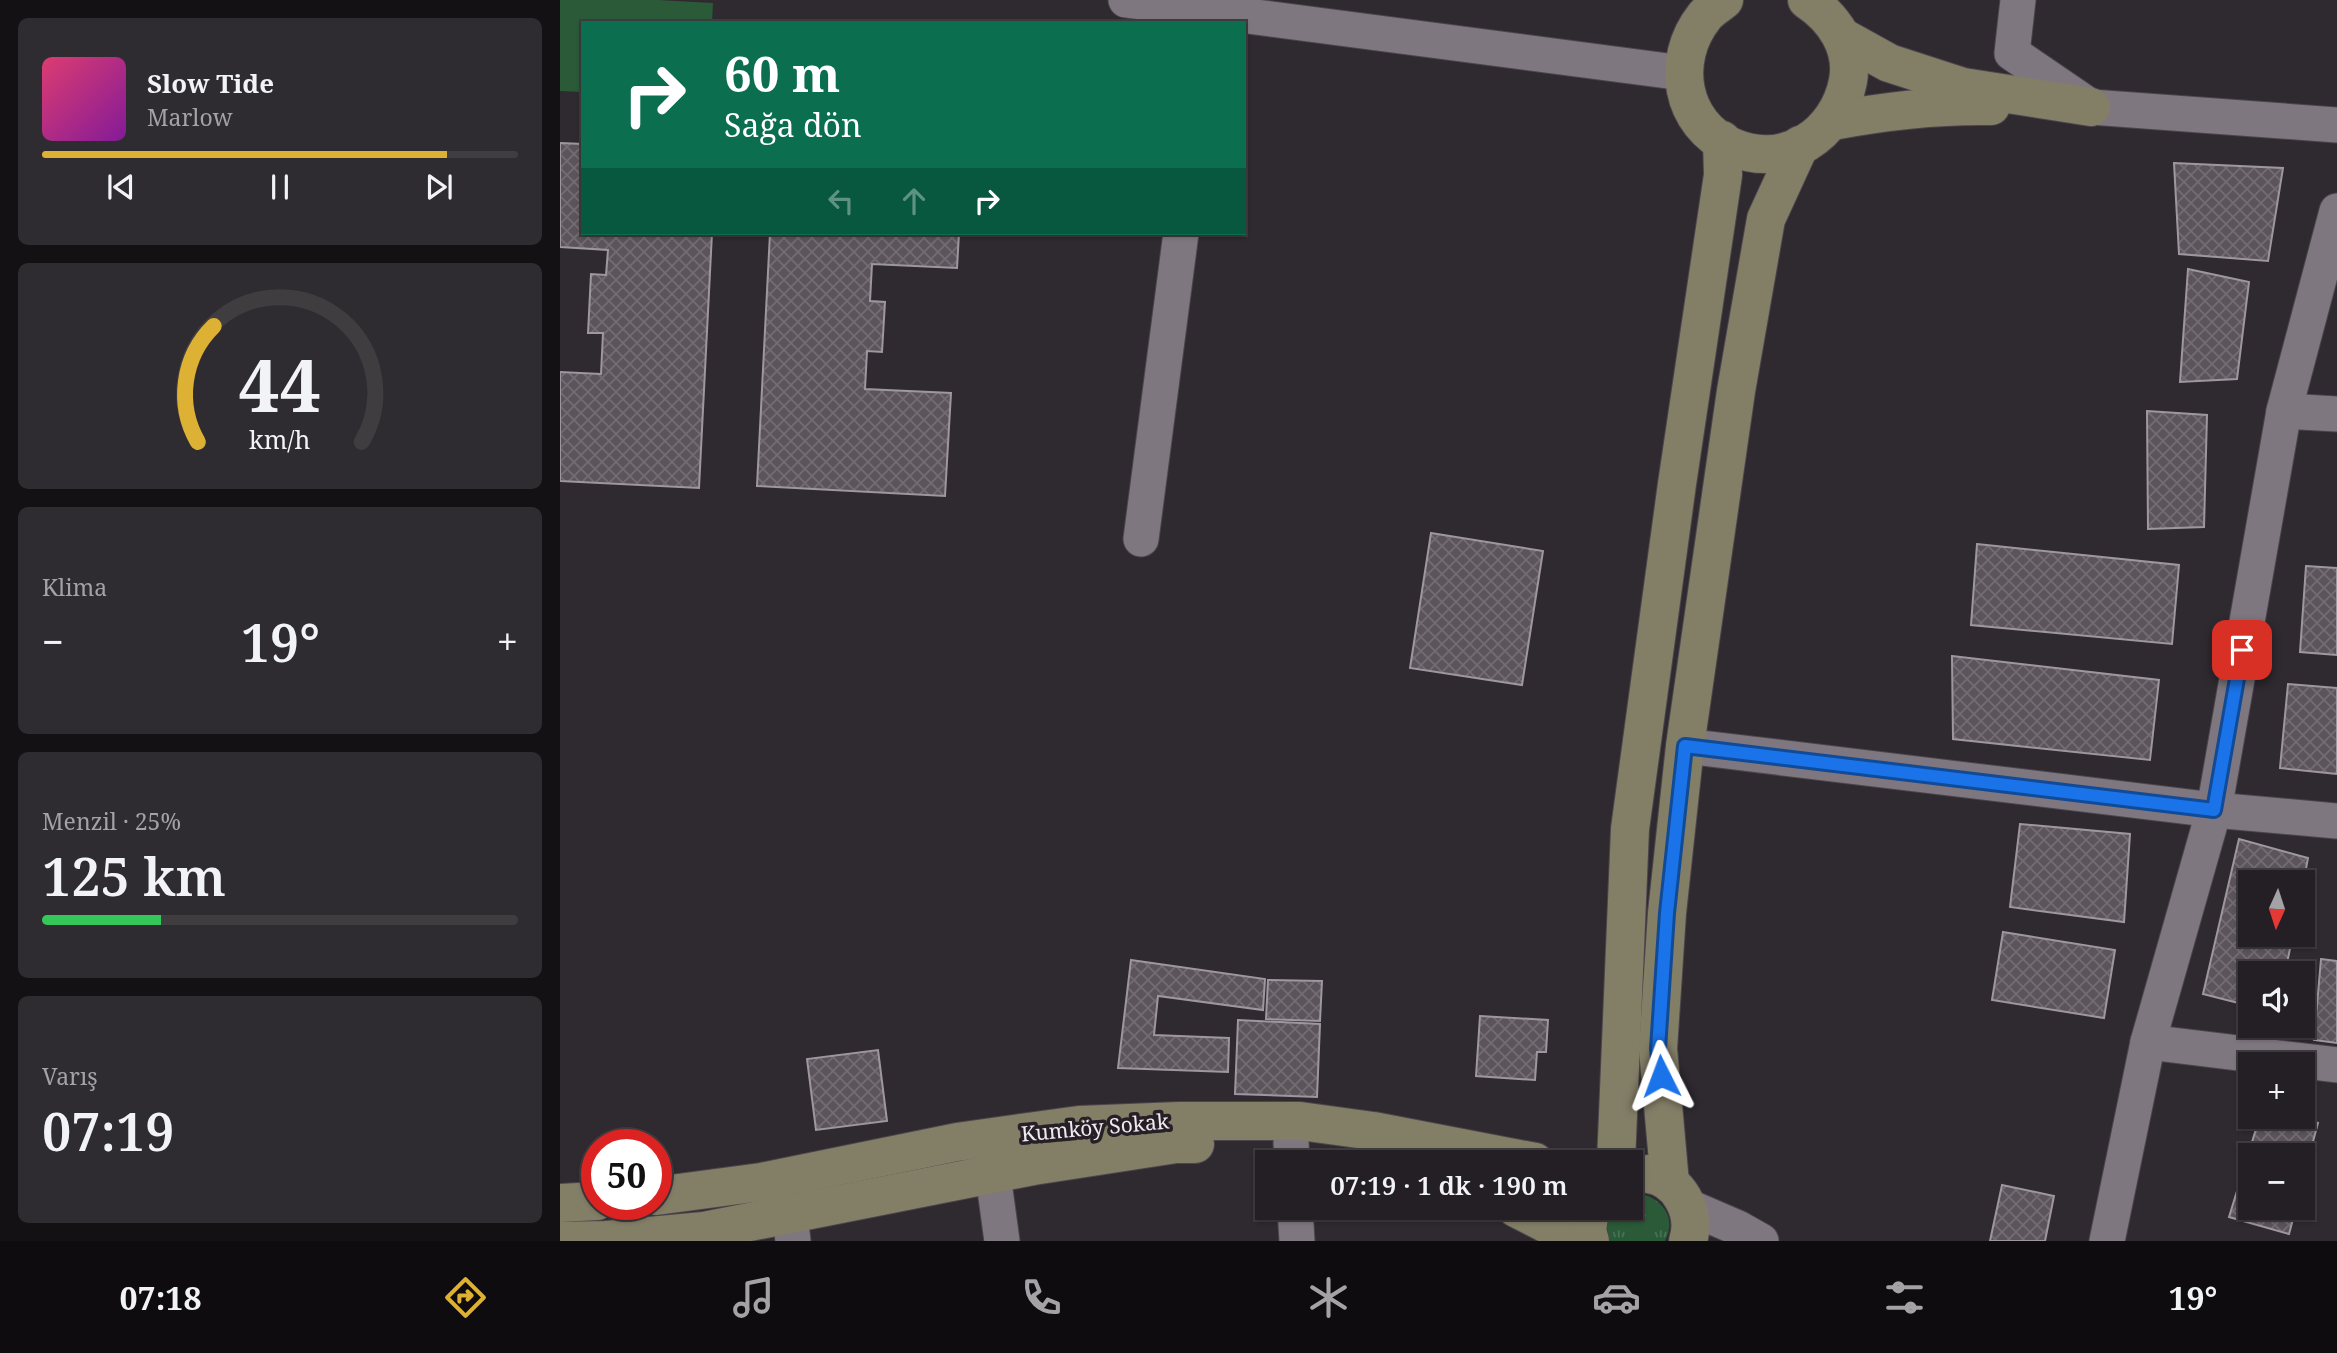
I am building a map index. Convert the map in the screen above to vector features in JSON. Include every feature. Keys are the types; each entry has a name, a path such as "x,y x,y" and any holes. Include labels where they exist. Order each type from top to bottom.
{"main road":[{"path":"1724,0 1705,14 1690,37 1683,73 1687,95 1696,115 1710,132 1733,147 1760,154 1787,151 1812,140 1832,121 1844,100 1849,76 1848,56 1842,37 1831,19 1807,0"},
{"path":"1842,37 1889,63 1964,87 2091,107"},
{"path":"1832,121 1884,112 1961,105 2091,107"},
{"path":"1617,1150 1630,829 1723,175 1722,140"},
{"path":"1682,1210 1658,1049 1667,913 1685,746 1736,391 1766,219 1800,145"},
{"name":"Kumköy Sokak","path":"672,1194 761,1182 957,1142 1079,1125 1167,1121 1300,1121 1373,1131 1472,1150"},
{"name":"Kumköy Sokak","path":"1296,1150 1316,1141 1351,1150"},
{"name":"Kumköy Sokak","path":"560,1241 791,1228 993,1175 1176,1144 1262,1150"},
{"path":"1643,1174 1655,1175 1682,1210"},
{"path":"560,1203 581,1202"},
{"path":"1539,1220 1580,1241"},
{"path":"1588,1220 1587,1231 1590,1241"}],"street":[{"path":"1126,0 1683,73"},
{"path":"2018,0 2012,53 2091,107 2337,125"},
{"path":"2107,1241 2148,1042 2214,810 2284,411 2337,211"},
{"path":"1141,539 1181,235"},
{"path":"2284,411 2337,414"},
{"path":"1685,746 2214,810 2337,821"},
{"path":"2148,1042 2337,1065"},
{"path":"993,1175 1002,1241"},
{"path":"1682,1210 1738,1227 1761,1241"},
{"path":"1296,1220 1297,1241"}],"green space":[{"path":"560,0 713,3 712,21 581,21 581,92 560,91"},
{"path":"1643,1194 1660,1204 1668,1216 1669,1232 1665,1241 1610,1241 1605,1228 1607,1220 1643,1220"}],"building":[{"path":"560,143 581,144 581,235 712,235 699,488 560,481 560,372 601,374 603,333 588,333 591,274 606,275 608,250 560,247"},
{"path":"2174,163 2283,168 2268,261 2179,254"},
{"path":"770,235 959,235 957,268 872,264 870,301 885,302 882,352 867,351 865,389 951,393 945,496 757,486"},
{"path":"2188,269 2249,282 2237,379 2180,382"},
{"path":"2147,411 2207,415 2204,527 2148,529"},
{"path":"1431,533 1543,551 1522,685 1410,668"},
{"path":"1977,544 2179,565 2172,644 1971,625"},
{"path":"2306,566 2337,568 2337,655 2300,652"},
{"path":"1952,656 2159,680 2150,760 1953,739"},
{"path":"2288,684 2337,688 2337,774 2280,768"},
{"path":"2020,824 2130,834 2124,922 2010,907"},
{"path":"2239,839 2308,858 2306,870 2238,870 2238,947 2290,947 2287,961 2238,961 2238,1003 2203,994"},
{"path":"2003,932 2115,950 2104,1018 1992,1000"},
{"path":"2321,959 2337,961 2337,1043 2314,1040"},
{"path":"1131,960 1265,979 1263,1010 1158,996 1154,1035 1229,1038 1228,1072 1118,1068"},
{"path":"1268,980 1322,981 1320,1021 1266,1019"},
{"path":"1480,1016 1548,1020 1546,1052 1537,1052 1535,1080 1476,1076"},
{"path":"1238,1020 1320,1024 1317,1097 1235,1094"},
{"path":"878,1050 887,1121 816,1130 807,1059"},
{"path":"2315,1122 2318,1123 2313,1143 2252,1143 2256,1129 2315,1129"},
{"path":"2002,1185 2054,1196 2045,1241 1990,1241"},
{"path":"2238,1188 2238,1220 2229,1217"},
{"path":"2240,1220 2293,1220 2289,1234"}],"route":[{"path":"1661,1076 1658,1049 1667,913 1685,746 2214,810 2242,650"}]}
